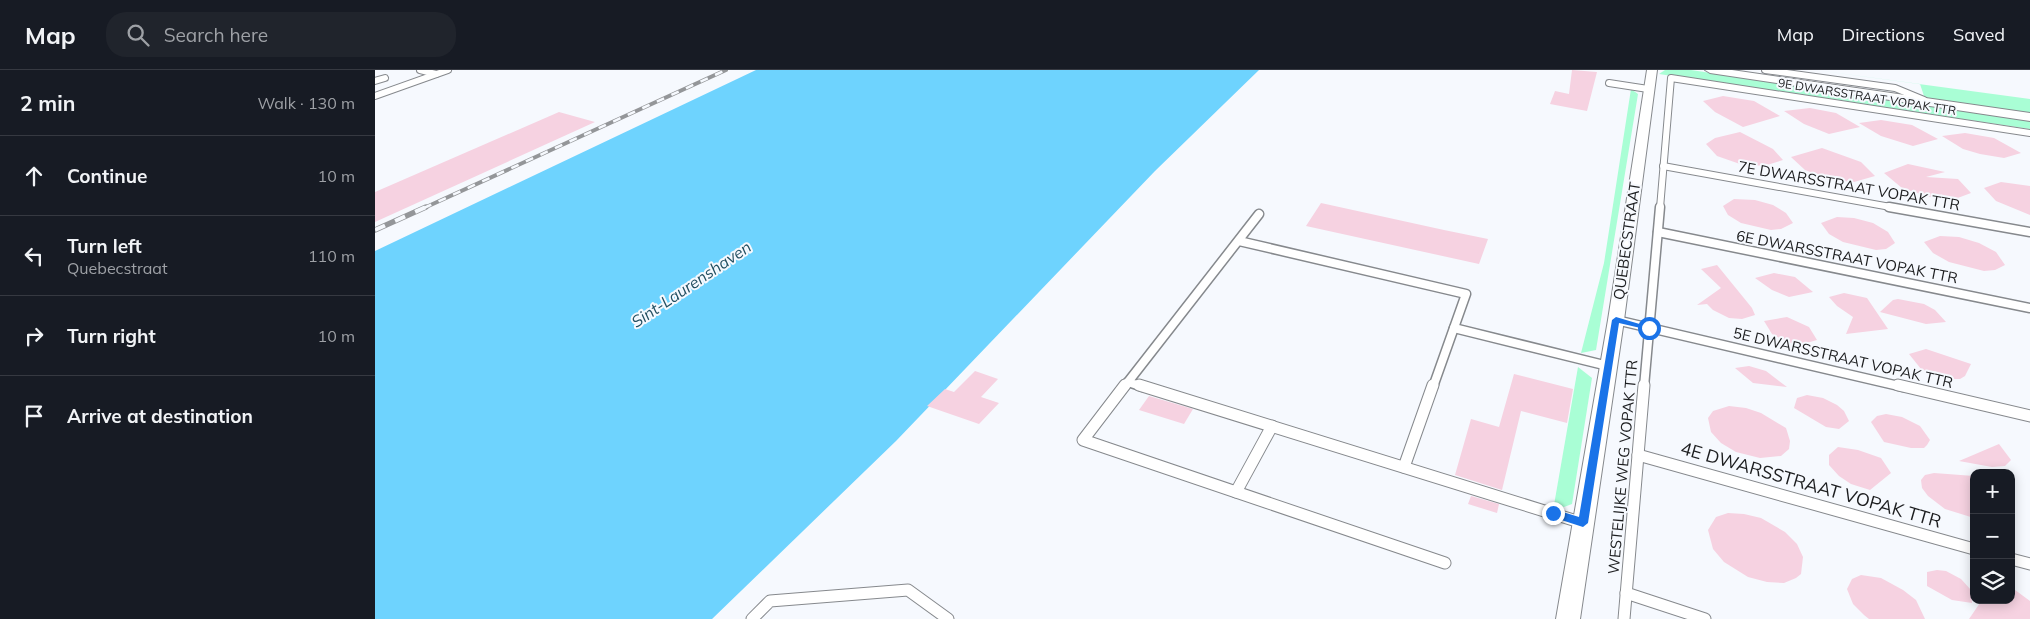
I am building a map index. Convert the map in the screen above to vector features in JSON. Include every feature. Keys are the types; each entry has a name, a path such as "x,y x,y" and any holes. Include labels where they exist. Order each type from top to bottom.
{"street":[{"name":"QUEBECSTRAAT","path":"1568,619 1616,320 1651,70"},
{"path":"1709,70 2030,117"}],"lane":[{"path":"420,70 436,74"},
{"path":"375,96 448,70"},
{"path":"1765,70 1895,88 1929,102"},
{"path":"375,75 385,78 375,81"},
{"name":"9E DWARSSTRAAT VOPAK TTR","path":"1671,78 2030,133"},
{"name":"WESTELIJKE WEG VOPAK TTR","path":"1624,619 1671,78"},
{"path":"1609,83 1649,89"},
{"name":"7E DWARSSTRAAT VOPAK TTR","path":"1663,166 2030,232"},
{"path":"1259,214 1083,440 1445,563"},
{"name":"6E DWARSSTRAAT VOPAK TTR","path":"1658,232 2030,308"},
{"path":"1239,241 1466,294 1404,467"},
{"name":"5E DWARSSTRAAT VOPAK TTR","path":"1616,320 2030,416"},
{"path":"1454,328 1608,366"},
{"path":"1128,382 1583,523"},
{"path":"1236,492 1272,426"},
{"name":"4E DWARSSTRAAT VOPAK TTR","path":"1638,455 1970,548"},
{"path":"2015,560 2030,564"},
{"path":"752,619 770,602 908,590 948,619"},
{"path":"1626,593 1705,619"}],"green space":[{"path":"1665,70 1691,70 2030,120 2030,129 1659,74"},
{"path":"1920,84 2030,99 2030,114 1934,100 1924,96"},
{"path":"1631,89 1638,94 1596,350 1581,353 1604,263"},
{"path":"1578,367 1592,378 1572,504 1564,507 1554,505"}],"water":[{"name":"Sint-Laurenshaven","path":"756,70 1259,70 1155,171 896,441 712,619 375,619 375,251"}],"building":[{"path":"1572,70 1597,72 1587,111 1550,104 1555,91 1569,94"},
{"path":"1723,96 1754,101 1780,116 1743,127 1715,112 1703,101"},
{"path":"1810,108 1836,113 1860,127 1829,134 1804,124 1784,111"},
{"path":"559,112 595,122 375,222 375,192"},
{"path":"1881,120 1912,125 1938,139 1913,146 1881,136 1859,123"},
{"path":"1740,132 1773,149 1783,160 1764,166 1740,164 1717,156 1706,144 1715,138"},
{"path":"1965,133 1994,138 2021,153 2004,158 1980,154 1963,149 1942,136"},
{"path":"1822,148 1861,162 1875,176 1854,182 1831,180 1805,170 1791,157"},
{"path":"1908,164 1945,172 1926,177 1958,179 1971,193 1955,199 1929,197 1902,188 1884,173"},
{"path":"2001,182 2030,186 2030,215 1996,201 1984,188"},
{"path":"1734,199 1755,200 1773,205 1786,213 1793,223 1781,229 1771,230 1741,223 1728,215 1723,206"},
{"path":"1321,203 1488,239 1479,264 1306,226"},
{"path":"1837,217 1854,218 1873,223 1888,232 1895,243 1886,249 1876,250 1843,242 1829,234 1821,223"},
{"path":"1940,236 1959,237 1979,243 1996,252 2005,265 1995,270 1984,271 1949,262 1933,253 1924,242"},
{"path":"1717,265 1752,308 1755,315 1742,319 1729,318 1713,310 1707,304 1697,305 1721,288 1701,269"},
{"path":"1774,273 1795,277 1813,292 1789,297 1772,290 1755,278"},
{"path":"1844,293 1867,298 1888,329 1846,334 1853,317 1837,306 1829,297"},
{"path":"1898,299 1924,304 1935,310 1946,322 1926,324 1880,312 1893,300"},
{"path":"1787,317 1809,327 1817,340 1803,344 1789,343 1772,334 1764,321"},
{"path":"1926,349 1971,364 1965,376 1960,379 1946,379 1921,369 1909,354"},
{"path":"1749,366 1766,371 1787,387 1753,383 1735,368"},
{"path":"975,371 998,379 981,397 999,403 979,424 927,406 945,389 954,392"},
{"path":"1514,374 1573,389 1567,423 1521,411 1502,490 1455,475 1471,419 1499,427"},
{"path":"1807,395 1823,398 1837,405 1844,411 1849,421 1839,429 1826,427 1794,408 1797,398"},
{"path":"1149,396 1193,409 1184,424 1139,410"},
{"path":"1729,406 1746,408 1761,413 1786,428 1790,441 1789,449 1781,456 1760,458 1736,452 1721,443 1711,432 1708,418 1713,411"},
{"path":"1886,414 1902,417 1920,426 1930,440 1927,445 1924,448 1911,448 1884,442 1871,422 1877,416"},
{"path":"1999,444 2011,460 2005,466 1992,467 1959,461"},
{"path":"1838,447 1858,450 1881,458 1891,473 1870,490 1851,484 1839,476 1829,465 1829,455"},
{"path":"1934,473 1970,476 1970,517 1945,509 1928,496 1922,488 1921,480 1925,475"},
{"path":"1471,496 1499,504 1497,513 1468,504"},
{"path":"1728,513 1761,518 1785,532 1797,544 1803,557 1801,574 1784,583 1767,582 1748,577 1724,562 1713,549 1708,530 1716,517"},
{"path":"1946,571 1961,579 1970,589 1970,603 1952,600 1927,586 1927,572"},
{"path":"1861,575 1881,578 1903,590 1916,600 1925,619 1869,619 1853,604 1847,589 1852,579"},
{"path":"2015,590 2030,601 2030,619 1969,619 1979,604 2015,604"}],"railway":[{"path":"424,208 726,70"},
{"path":"375,230 426,207"}],"route":[{"path":"1553,513 1583,523 1616,320 1649,328"}]}
